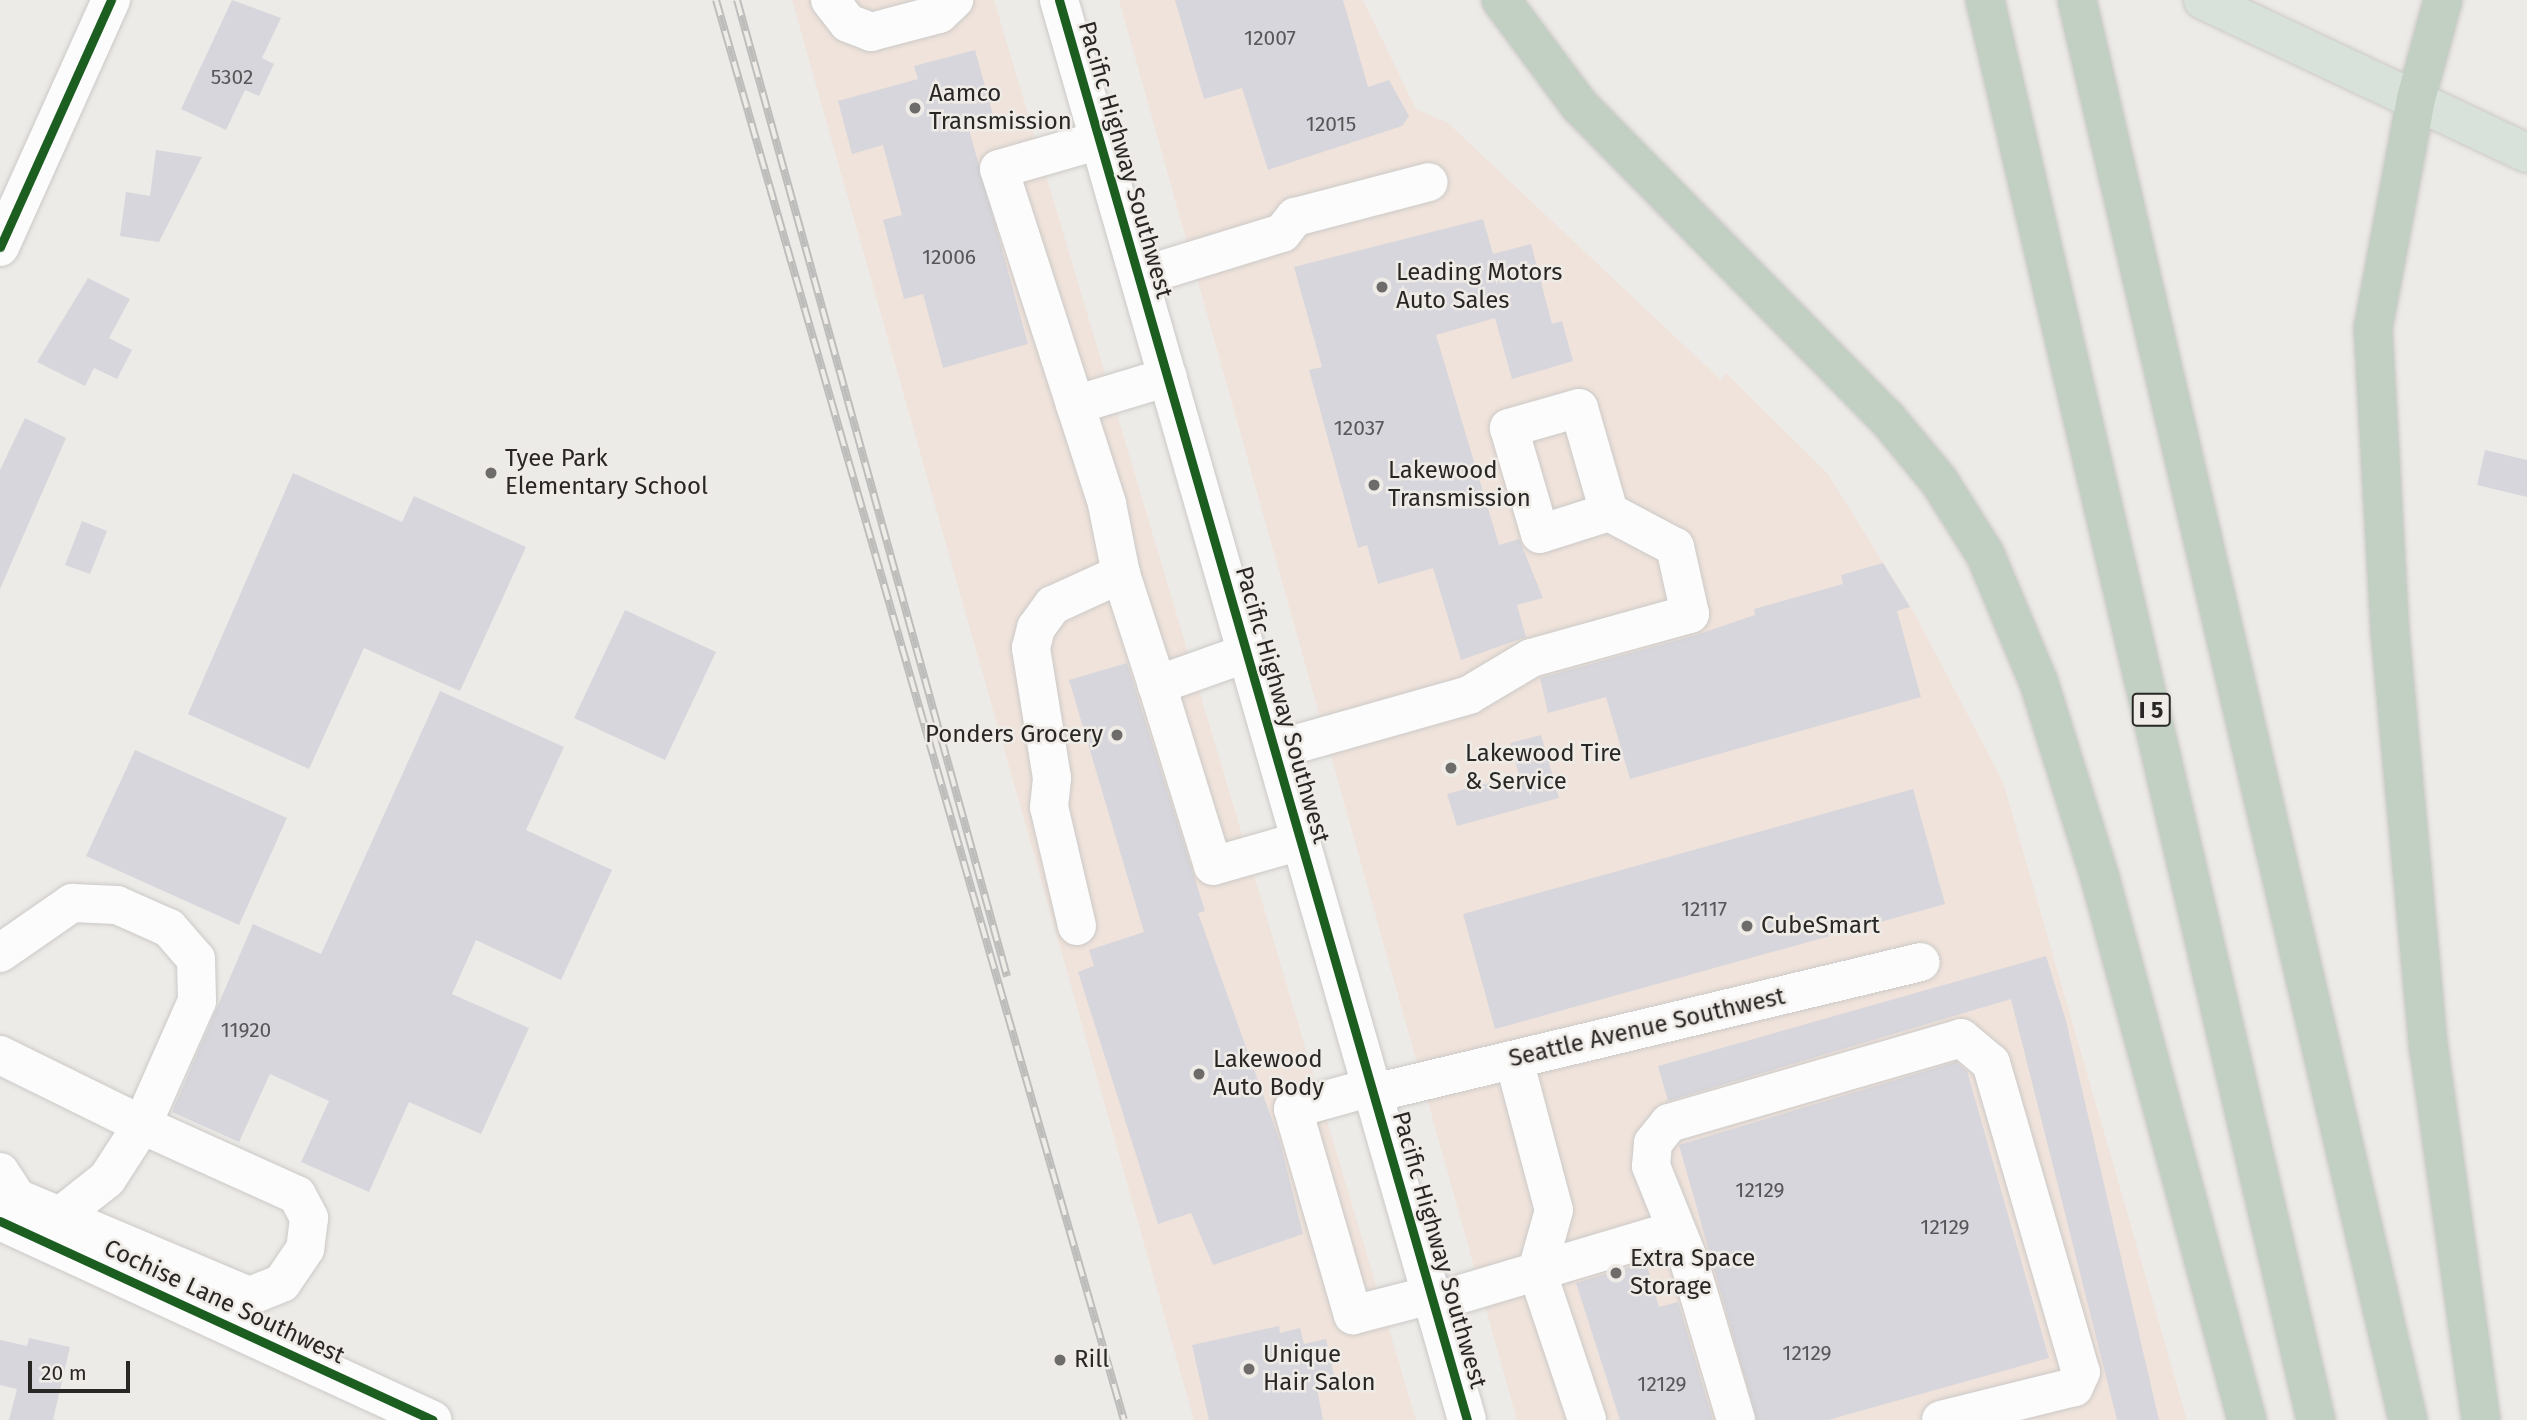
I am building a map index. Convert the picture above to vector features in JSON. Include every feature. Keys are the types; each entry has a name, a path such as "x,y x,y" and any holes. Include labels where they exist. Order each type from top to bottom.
{"highway":[{"path":"1501,0 1579,105 1886,417 1939,481 1986,554 2039,683 2100,878 2247,1420"},
{"name":"I 5","path":"1985,0 2316,1420"},
{"path":"2077,0 2408,1420"},
{"path":"2443,0 2416,99 2373,328 2390,633 2429,1050 2481,1420"}],"main road":[{"path":"2218,7 2527,153"}],"street":[{"path":"0,247 111,0"},
{"path":"830,0 848,23 871,33 939,14 954,0"},
{"name":"Pacific Highway Southwest","path":"1059,0 1468,1420"},
{"path":"1100,140 999,169 1107,504 1121,574 1213,866 1301,841"},
{"path":"1135,264 1276,210 1295,217 1429,182"},
{"path":"1075,405 1168,377"},
{"path":"1275,750 1469,695 1531,658 1690,614 1675,547 1609,512"},
{"path":"1077,926 1049,807 1052,778 1031,648 1053,606 1121,574"},
{"path":"1157,685 1247,653"},
{"path":"0,953 72,903 117,905 169,928 196,958 197,1001 142,1125 107,1179 64,1213"},
{"name":"Seattle Avenue Southwest","path":"1433,1298 1353,1315 1293,1109 1514,1060 1921,962"},
{"path":"1736,1420 1688,1258 1672,1231 1651,1166 1653,1143 1669,1123 1961,1038 1978,1046 1991,1063 2081,1372 2074,1387 1941,1420"},
{"path":"0,1055 142,1125 297,1195 309,1218 305,1249 282,1283 249,1296 64,1213 17,1198 0,1172"},
{"path":"1514,1060 1554,1210 1537,1271 1587,1420"},
{"name":"Cochise Lane Southwest","path":"0,1221 432,1420"},
{"path":"1433,1298 1672,1231"}],"shaded area":[{"path":"792,0 994,0 1416,1420 1194,1420"},
{"path":"1119,0 1363,0 1416,109 1448,123 1721,380 1726,373 1828,474 1915,614 2003,782 2187,1420 1517,1420"}],"building":[{"path":"232,0 281,18 262,58 274,64 259,96 245,90 226,130 181,109"},
{"path":"1175,0 1343,0 1368,87 1389,80 1409,116 1402,126 1268,170 1242,88 1204,99"},
{"path":"975,50 993,115 967,122 1028,344 943,368 923,294 904,299 883,220 902,215 883,145 852,154 838,101 918,79 914,66"},
{"path":"156,150 202,157 159,242 120,236 126,192 150,196"},
{"path":"1483,219 1493,254 1531,244 1552,324 1562,321 1573,361 1512,379 1495,318 1436,335 1499,545 1519,539 1543,598 1517,605 1526,637 1461,660 1433,568 1378,584 1367,545 1358,548 1309,370 1322,367 1294,267"},
{"path":"88,278 130,299 109,338 132,350 117,379 94,368 85,386 37,362"},
{"path":"25,418 66,438 0,589 0,470"},
{"path":"2485,450 2527,460 2527,497 2477,485"},
{"path":"293,473 402,522 414,496 526,547 460,691 364,648 309,769 188,714"},
{"path":"82,521 107,531 90,574 65,565"},
{"path":"1883,563 1910,607 1897,611 1921,697 1630,779 1606,697 1548,713 1540,678 1696,635 1755,615 1754,609 1843,584 1841,575"},
{"path":"625,610 716,652 665,760 574,718"},
{"path":"1127,663 1205,911 1198,913 1280,1142 1303,1234 1213,1265 1191,1213 1158,1224 1078,972 1094,966 1089,950 1144,932 1069,680"},
{"path":"440,691 564,747 526,830 612,870 561,980 476,940 452,994 529,1028 481,1134 409,1102 369,1192 301,1162 329,1101 270,1074 239,1142 172,1112 253,924 321,954"},
{"path":"1541,735 1559,798 1457,826 1447,794 1519,775 1510,743"},
{"path":"135,750 287,818 239,925 86,856"},
{"path":"1913,789 1945,904 1495,1029 1463,914"},
{"path":"2046,956 2066,1021 2159,1420 2117,1420 2011,999 1668,1101 1658,1066"},
{"path":"1956,1062 1967,1071 2049,1358 1828,1420 1757,1420 1679,1145"},
{"path":"1646,1262 1659,1307 1678,1302 1713,1420 1620,1420 1576,1283"},
{"path":"1279,1326 1280,1333 1300,1328 1304,1344 1326,1339 1336,1384 1317,1389 1323,1420 1209,1420 1192,1345"},
{"path":"29,1338 70,1347 53,1420 9,1420 17,1389 0,1385 0,1340 27,1346"}],"railway":[{"path":"716,0 1124,1420"},
{"path":"737,0 1007,976"}],"cycle path":[{"path":"0,247 111,0"},
{"path":"1059,0 1467,1420"},
{"path":"0,1221 432,1420"}],"place":[{"name":"Aamco Transmission","path":"915,108"},
{"name":"Leading Motors Auto Sales","path":"1382,287"},
{"name":"Tyee Park Elementary School","path":"491,473"},
{"name":"Lakewood Transmission","path":"1374,485"},
{"name":"Ponders Grocery","path":"1117,735"},
{"name":"Lakewood Tire & Service","path":"1451,768"},
{"name":"CubeSmart","path":"1747,926"},
{"name":"Lakewood Auto Body","path":"1199,1074"},
{"name":"Extra Space Storage","path":"1616,1273"},
{"name":"Rill","path":"1060,1360"},
{"name":"Unique Hair Salon","path":"1249,1369"}]}
